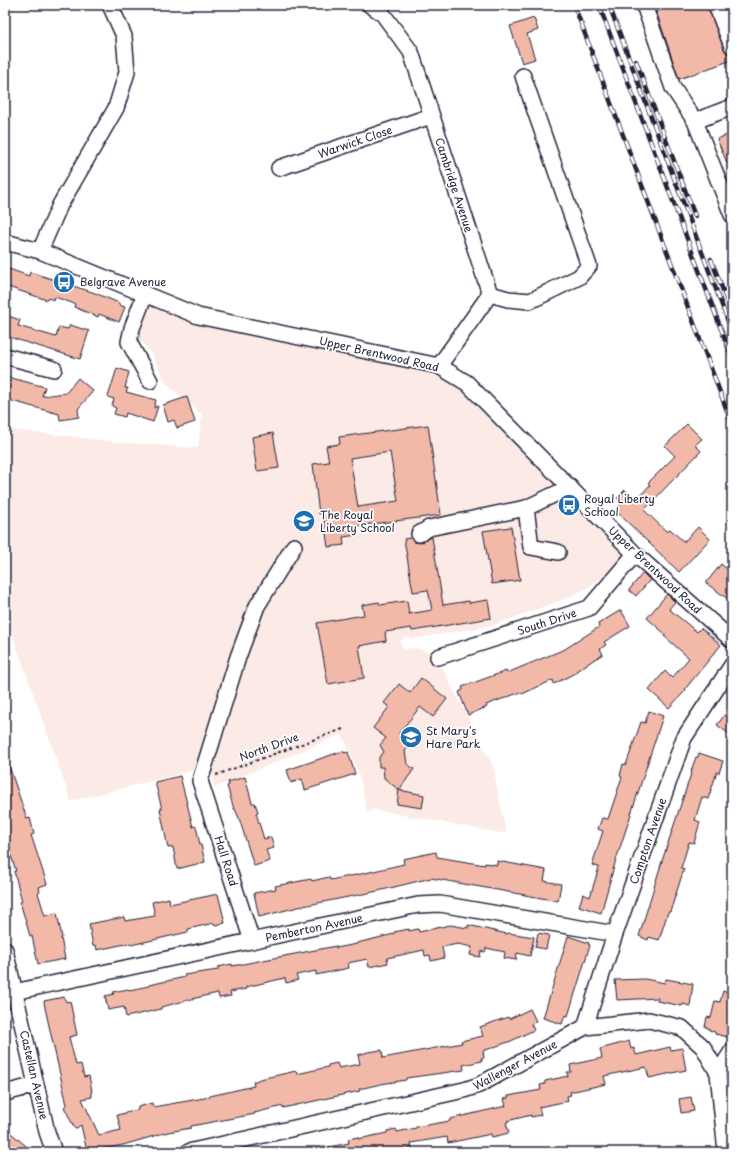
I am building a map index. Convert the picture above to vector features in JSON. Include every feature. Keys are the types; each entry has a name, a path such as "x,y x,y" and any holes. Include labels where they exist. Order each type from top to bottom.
{"street":[{"path":"40,251 60,206 116,108 127,72 124,36 110,5"},
{"name":"Cambridge Avenue","path":"370,5 382,13 411,52 490,294"},
{"path":"644,5 673,88 695,121 732,215"},
{"path":"716,5 732,46"},
{"path":"439,366 490,294 508,299 530,301 579,277 589,266 523,76"},
{"path":"695,121 732,107"},
{"name":"Warwick Close","path":"280,168 431,116"},
{"name":"Upper Brentwood Road","path":"5,242 40,251 198,316 439,366 468,383 636,554 732,640"},
{"path":"145,294 132,328 129,342 150,381"},
{"path":"5,356 54,369"},
{"path":"419,534 424,530 434,527 526,508 570,487"},
{"path":"526,508 531,547 558,552"},
{"path":"200,781 238,657 257,606 294,546"},
{"name":"South Drive","path":"438,657 589,608 636,554"},
{"name":"Compton Avenue","path":"585,1027 615,934 684,738 732,665"},
{"name":"Hall Road","path":"200,781 252,941"},
{"name":"Pemberton Avenue","path":"14,992 418,905 440,904 615,934"},
{"name":"Castellan Avenue","path":"5,950 47,1132 54,1152"},
{"name":"Wallenger Avenue","path":"188,1152 464,1090 479,1085 585,1027 649,1020 682,1028 702,1047 718,1073 726,1152"},
{"path":"718,1073 732,1052"},
{"path":"5,1093 36,1085"}],"path":[{"name":"North Drive","path":"200,781 343,729"}],"shaded area":[{"name":"The Royal Liberty School","path":"145,294 198,316 439,366 635,554 587,588 564,599 494,625 413,639 406,636 400,642 404,650 410,648 428,652 439,668 442,668 493,766 506,834 371,809 371,811 367,812 359,773 342,734 214,788 211,766 71,801 5,613 5,429 116,442 198,448 202,415 167,384 151,353 134,333"}],"building":[{"path":"654,5 707,5 724,49 727,53 732,55 732,60 679,79"},
{"path":"726,5 732,5 732,21"},
{"path":"534,18 538,30 527,34 535,59 522,63 510,26"},
{"path":"732,133 732,175 717,139"},
{"path":"5,269 29,276 30,272 95,293 125,307 119,322 99,314 98,317 74,307 75,304 55,297 54,300 48,298 47,300 5,286"},
{"path":"5,315 20,320 18,326 56,337 59,327 68,329 70,325 89,331 80,359 5,335"},
{"path":"117,368 129,372 125,388 128,388 126,392 156,400 154,408 158,406 153,422 126,413 125,417 114,414 116,408 112,406 114,399 108,397"},
{"path":"5,377 45,387 42,396 66,393 78,378 93,391 78,409 79,417 60,420 59,414 5,399"},
{"path":"187,397 195,422 177,428 174,420 168,422 163,405"},
{"path":"687,424 702,439 695,445 701,451 644,510 667,532 670,529 684,542 698,527 710,539 679,572 615,510 622,503 617,498 625,490 636,500 650,485 648,483 675,456 665,446"},
{"path":"428,425 441,515 356,526 357,535 343,537 344,545 328,547 323,513 319,514 313,464 329,462 326,446 340,444 339,437","holes":["390,452 398,501 358,507 350,458"]},
{"path":"273,433 279,468 257,471 252,437"},
{"path":"511,527 520,580 492,584 483,531"},
{"path":"432,537 443,605 488,600 491,618 412,631 411,628 385,632 386,641 359,646 364,678 328,684 317,623 364,615 362,605 379,602 380,605 407,601 409,614 432,610 428,590 413,592 404,539 411,538 414,542 420,543"},
{"path":"721,564 732,573 732,602 706,583"},
{"path":"643,573 650,580 636,596 629,590"},
{"path":"667,594 675,602 669,609 697,632 701,628 721,645 685,689 686,690 669,708 649,690 665,671 672,678 689,658 664,636 665,634 647,618"},
{"path":"621,610 630,626 604,642 606,645 600,649 603,654 576,671 577,672 554,684 553,680 522,694 521,692 486,705 487,707 468,715 459,692 463,690 462,687 506,671 507,673 565,649 599,627 598,624"},
{"path":"421,678 447,699 433,717 420,707 399,733 411,743 405,751 407,764 414,769 399,790 384,778 383,767 379,767 379,757 384,752 380,745 386,738 373,728 389,707 384,703 399,684 410,693"},
{"path":"732,705 732,736 717,725"},
{"path":"649,711 663,716 615,863 601,913 579,906 583,894 590,897 599,867 592,865 603,831 598,829 602,818 608,819 622,777 620,776 623,764 626,765 641,722 645,723"},
{"path":"343,751 344,753 348,752 355,774 305,790 302,779 291,783 287,770"},
{"path":"699,753 723,761 719,773 717,772 708,799 702,797 695,820 700,822 694,843 689,842 681,868 684,869 659,940 649,937 648,940 639,936 691,771"},
{"path":"7,760 27,819 30,818 34,834 31,835 47,884 39,887 40,892 38,893 45,916 57,913 65,959 38,964 32,936 30,936 20,902 22,901 14,871 16,871 5,837 5,832 8,831 5,822 5,761"},
{"path":"180,776 193,827 196,826 205,862 177,869 173,847 168,848 160,809 162,809 155,782"},
{"path":"245,777 252,803 255,803 258,812 256,813 264,839 271,837 274,848 266,850 270,861 254,866 227,786 229,785 228,782"},
{"path":"399,790 424,795 422,808 397,804"},
{"path":"436,852 437,857 485,865 485,863 497,865 497,861 546,870 544,881 561,884 558,901 431,878 259,917 254,893 276,889 275,886 311,879 312,881 329,877 330,880 361,874 404,864 403,859"},
{"path":"218,894 225,923 215,925 214,923 188,929 188,932 131,945 130,943 97,950 96,945 93,946 89,924 124,917 125,921 155,916 152,902 169,898 170,904"},
{"path":"450,925 468,928 468,925 507,934 534,937 530,956 517,953 516,960 504,958 505,952 486,948 485,952 481,951 480,957 470,955 472,947 458,944 442,947 444,958 431,961 430,955 425,956 424,950 387,958 388,963 369,967 367,959 348,963 349,968 316,975 316,971 296,975 298,980 286,983 285,978 230,992 231,996 219,998 218,993 126,1017 124,1007 108,1010 105,996 114,994 113,992 149,986 185,977 184,975 218,970 218,967 232,964 232,966 336,946 336,948 357,944 394,934 394,932 409,929 409,931 418,929 419,932"},
{"path":"538,933 549,935 546,949 535,947"},
{"path":"568,936 589,943 588,944 590,945 568,1016 565,1015 562,1024 543,1018"},
{"path":"645,979 665,983 666,979 693,984 690,1006 657,1001 658,998 617,1000 615,980"},
{"path":"723,991 732,994 732,1022 728,1037 715,1034 715,1032 705,1027 707,1017 711,1018 715,1001 720,1002"},
{"path":"64,997 66,1002 70,1001 77,1035 69,1037 76,1065 81,1064 84,1077 89,1076 92,1091 92,1097 82,1099 99,1135 121,1130 117,1115 138,1110 138,1107 152,1103 153,1107 210,1097 254,1086 253,1082 260,1079 296,1071 297,1074 328,1067 328,1065 337,1063 339,1068 360,1064 358,1055 368,1052 382,1050 383,1058 462,1043 461,1041 483,1036 480,1027 508,1017 509,1019 530,1009 536,1021 531,1024 534,1030 511,1041 483,1051 484,1058 481,1058 482,1061 463,1065 464,1070 406,1078 406,1080 359,1089 360,1091 283,1108 283,1106 254,1113 255,1114 191,1126 191,1128 168,1132 123,1145 87,1152 81,1125 75,1129 64,1107 67,1105 45,1008 44,1001"},
{"path":"629,1041 631,1049 634,1048 636,1055 670,1047 671,1050 682,1048 686,1070 649,1078 646,1067 604,1076 606,1084 570,1092 571,1095 567,1096 568,1101 539,1107 541,1115 531,1117 531,1115 507,1121 508,1122 506,1123 509,1133 492,1137 491,1134 448,1143 447,1137 411,1143 412,1148 400,1150 401,1152 330,1152 329,1147 349,1143 348,1139 358,1137 358,1139 387,1133 387,1131 396,1129 397,1132 450,1121 450,1119 506,1106 504,1099 508,1098 508,1096 541,1090 540,1085 545,1084 545,1081 568,1076 567,1072 571,1072 570,1065 602,1058 600,1049"},
{"path":"691,1097 694,1111 681,1113 679,1099"},
{"path":"5,1128 33,1152 5,1152"}],"railway":[{"path":"574,5 732,424"},
{"path":"599,5 732,358"},
{"path":"609,5 732,332"},
{"path":"636,61 695,216"},
{"path":"711,259 732,314"}],"place":[{"name":"Belgrave Avenue","path":"64,282"},
{"name":"Royal Liberty School","path":"569,505"},
{"name":"The Royal Liberty School","path":"304,521"},
{"name":"St Mary's Hare Park","path":"411,737"}]}
